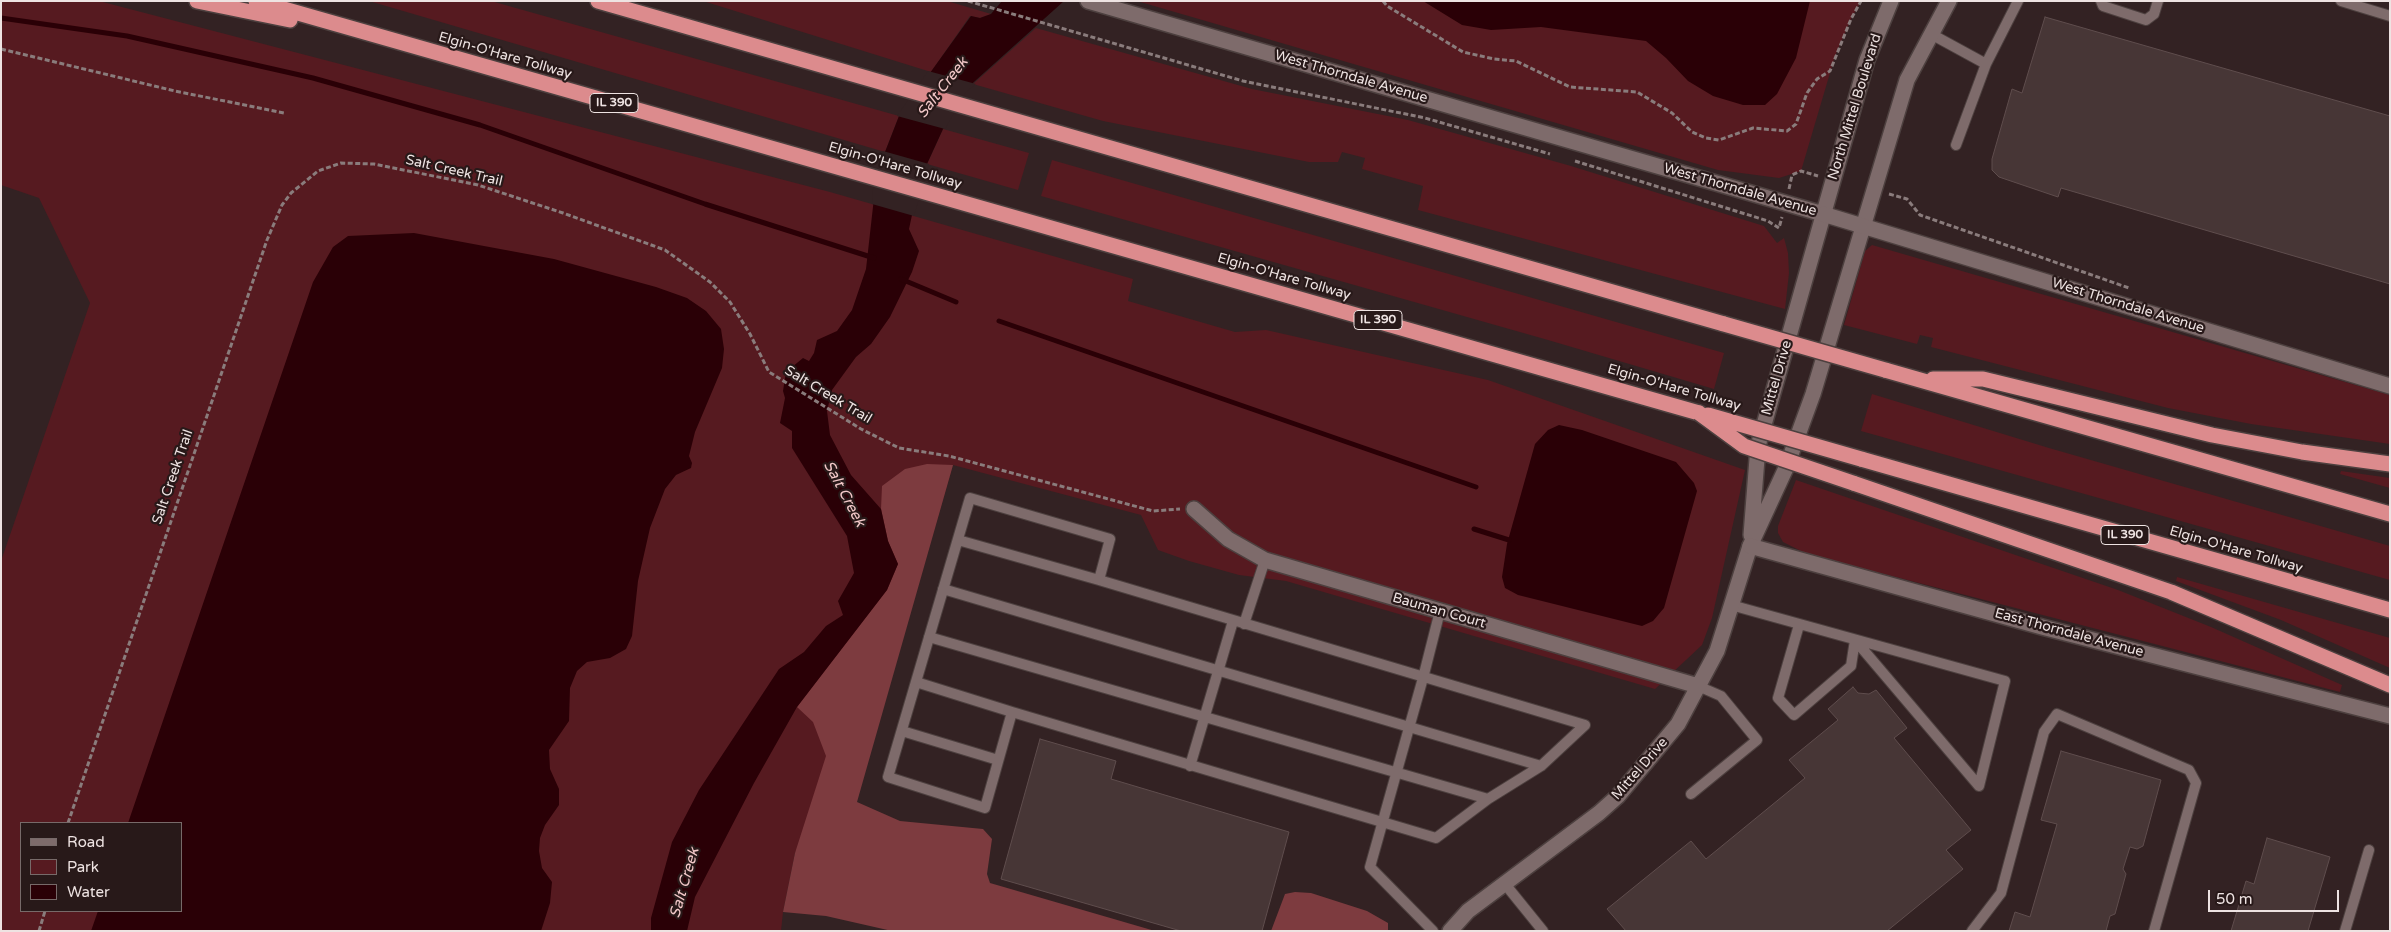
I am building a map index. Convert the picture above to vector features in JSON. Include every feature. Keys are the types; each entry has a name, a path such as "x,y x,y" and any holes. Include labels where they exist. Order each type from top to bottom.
{"highway":[{"path":"197,1 389,41"},
{"name":"Elgin-O'Hare Tollway","path":"256,1 389,41 838,166 2390,610"},
{"path":"598,1 1081,141 2390,514"},
{"path":"614,1 652,17"},
{"path":"1917,380 1983,379 2212,435 2302,452 2390,464"},
{"path":"1699,413 1744,446 2171,592 2390,685"}],"street":[{"name":"North Mittel Boulevard","path":"1823,214 1867,60 1891,1"},
{"path":"1863,225 1904,86 1949,1"},
{"name":"West Thorndale Avenue","path":"1094,3 1863,225 2390,386"},
{"name":"Mittel Drive","path":"1750,546 1758,446 1823,214"},
{"name":"Mittel Drive","path":"1450,931 1468,911 1599,814 1618,796 1678,724 1717,651 1750,546 1786,468 1813,394 1863,225"},
{"name":"Bauman Court","path":"1194,508 1228,539 1265,560 1698,686"},
{"name":"East Thorndale Avenue","path":"1750,546 2042,627 2390,716"}],"lane":[{"path":"1956,145 1986,64 2018,1"},
{"path":"2101,1 2103,6 2146,20 2154,14 2158,1"},
{"path":"2340,1 2390,16"},
{"path":"1931,34 1986,64"},
{"path":"1012,712 985,808 888,777 970,498 1110,539 1099,580"},
{"path":"916,682 1190,766 1436,838 1488,799 1541,766 1586,725 958,540"},
{"path":"1244,624 1265,560"},
{"path":"944,589 1541,766"},
{"path":"1732,605 2005,681 1980,786 1855,640"},
{"path":"1433,931 1370,867 1440,611"},
{"path":"1190,766 1232,620"},
{"path":"1799,625 1778,698 1794,715 1851,666 1855,640"},
{"path":"929,637 1205,716 1396,774 1488,799"},
{"path":"1691,794 1757,740 1721,696 1698,686"},
{"path":"1972,931 2001,893 2044,732 2057,714 2189,770 2196,783 2154,931"},
{"path":"902,731 998,760"},
{"path":"2346,931 2369,850"},
{"path":"1505,884 1543,931"}],"path":[{"path":"968,1 1253,83 1425,118 1556,155"},
{"path":"1383,1 1387,6 1462,52 1494,60 1516,61 1533,67 1570,87 1637,92 1672,113 1692,132 1719,140 1753,128 1787,131 1796,124 1807,93 1817,79 1830,71 1851,19 1862,1"},
{"path":"1,50 284,113"},
{"path":"1565,158 1768,221 1779,228"},
{"name":"Salt Creek Trail","path":"68,822 267,240 282,205 291,192 318,171 341,163 374,164 478,185 563,213 664,250 710,282 730,302 750,334 769,372 861,429 899,448 949,456 1153,511 1194,508"},
{"path":"1792,175 1801,171"},
{"path":"1898,196 1907,199 1920,214 2131,289"},
{"path":"39,931 45,912"}],"green space":[{"path":"1,1 99,1 830,192 1133,279 1128,301 1235,332 1266,330 1488,380 1745,470 1712,618 1702,645 1655,689 1286,581 1239,575 1189,561 1158,550 1141,515 953,465 899,651 795,853 781,931 1,931 1,561 90,303 39,198 1,185"},
{"path":"369,1 491,1 899,116 885,152"},
{"path":"703,1 947,1 991,14 980,18 970,16 931,72"},
{"path":"1137,1 1861,1 1835,56 1801,171 1779,178 1718,170"},
{"path":"1036,28 1252,89 1408,120 1571,166 1764,226 1777,243 1784,238 1788,253 1789,273 1785,309 1418,210 1423,186 1362,169 1365,158 1342,152 1338,162 1309,162 1103,121 973,84"},
{"path":"943,129 1029,153 1018,190 927,164"},
{"path":"1052,160 1724,353 1714,389 1041,196"},
{"path":"1872,245 2390,395 2390,444 2251,424 2168,408 1931,347 1933,338 1920,335 1917,344 1844,325 1865,251"},
{"path":"1872,394 2049,448 2390,546 2390,580 1861,431"},
{"path":"2341,471 2390,478 2390,488 2340,474"},
{"path":"1796,480 2118,590 2211,627 2342,685 2340,692 1807,554 1783,542 1778,533 1778,526"},
{"path":"2177,577 2390,638 2390,668 2281,620 2176,581"}],"shaded area":[{"path":"927,464 953,465 857,802 900,821 983,829 992,839 987,874 990,883 1155,931 892,931 826,916 783,912 795,853 826,756 813,722 797,707 887,590 898,564 888,541 881,509 882,486 905,469"},
{"path":"1295,892 1311,893 1367,911 1388,923 1388,931 1271,931 1285,894"}],"water":[{"name":"Salt Creek","path":"1002,1 1064,1 965,90 943,129 927,164 912,215 909,229 919,251 912,272 890,317 871,344 856,357 832,390 827,411 830,435 851,475 881,509 888,541 898,564 887,590 797,707 754,783 695,897 687,931 651,931 651,918 672,842 699,790 779,669 804,652 826,626 843,615 838,601 854,573 847,536 792,448 792,431 780,423 785,398 783,391 786,372 803,358 809,361 814,353 817,340 837,331 852,310 866,269 875,189 885,152 899,116 971,16 980,18 991,14"},
{"path":"1423,1 1810,1 1796,58 1777,94 1765,105 1743,105 1713,96 1688,81 1646,41 1541,27 1491,30 1462,25"},
{"path":"414,233 554,259 656,287 687,298 706,311 721,329 724,349 722,368 695,432 689,456 692,463 691,468 676,475 665,489 650,528 638,581 632,636 626,649 610,658 587,662 577,671 570,688 569,721 549,750 550,769 559,789 559,805 545,825 540,838 539,851 542,868 552,882 550,903 541,931 91,931 98,912 182,912 182,822 128,822 313,282 333,247 348,236"},
{"path":"1559,425 1582,430 1676,462 1694,483 1697,491 1664,608 1653,621 1642,626 1518,595 1505,588 1502,577 1507,544 1535,444 1548,430"}],"pier":[{"path":"928,71 976,84 966,92 945,129 897,116"},
{"path":"883,151 929,164 914,216 872,204 873,189"}],"building":[{"path":"2045,17 2390,116 2390,284 2061,188 2058,197 1999,177 1992,170 1992,159 2012,89 2022,93"},
{"path":"1853,687 1858,693 1869,694 1876,690 1907,728 1894,738 1971,830 1946,850 1963,869 1887,931 1626,931 1607,909 1691,841 1706,859 1805,778 1789,760 1838,720 1828,709"},
{"path":"1040,739 1116,761 1111,779 1289,832 1262,931 1181,931 1001,879"},
{"path":"2061,751 2161,780 2143,846 2137,849 2130,847 2123,869 2126,874 2115,914 2110,916 2106,931 2009,931 2015,912 2030,917 2057,824 2041,820"},
{"path":"2267,838 2330,857 2308,931 2231,931 2246,881 2254,884"}],"waterway":[{"path":"1,18 127,36 313,78 480,125 705,204 874,258"},
{"path":"901,279 956,302"},
{"path":"999,321 1476,487"},
{"path":"1474,529 1509,540"}]}
